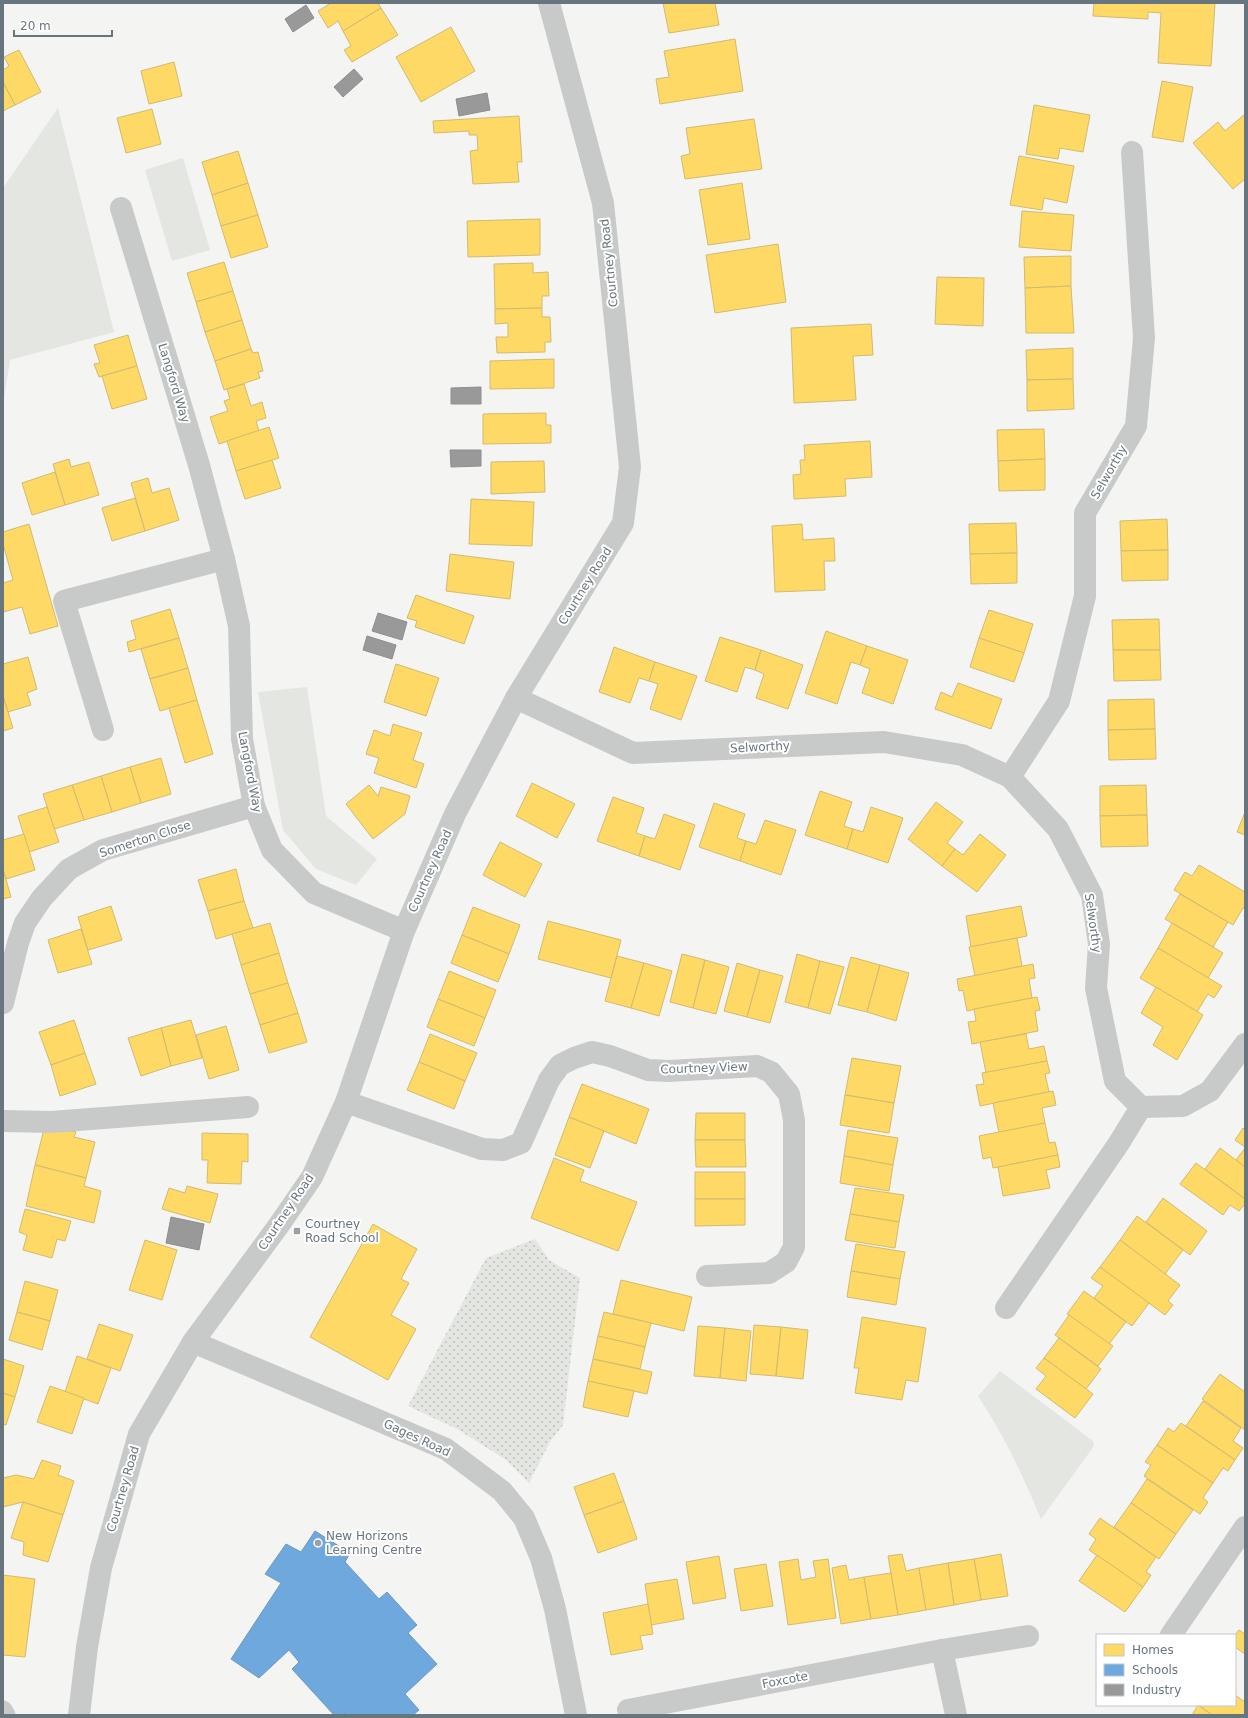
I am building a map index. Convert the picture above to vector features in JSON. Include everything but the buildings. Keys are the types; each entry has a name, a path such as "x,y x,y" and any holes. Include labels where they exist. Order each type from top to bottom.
{"street":[{"name":"Courtney Road","path":"79,1715 87,1647 101,1568 139,1434 193,1342 279,1225 312,1177 346,1102 404,931 455,814 516,698 624,523 630,467 603,203 549,3"},
{"name":"Selworthy","path":"1010,777 1059,701 1085,596 1085,513 1136,426 1144,338 1132,152"},
{"name":"Langford Way","path":"121,208 199,465 224,559 239,626 242,739 254,806 272,850 314,893 404,931"},
{"path":"103,730 64,601 224,559"},
{"name":"Selworthy","path":"516,698 633,753 884,742 962,755 1010,777 1058,829 1092,894 1099,944 1096,988 1114,1081 1141,1107"},
{"name":"Somerton Close","path":"3,1003 18,943 25,923 42,898 69,869 103,850 254,806"},
{"path":"1006,1308 1119,1143 1141,1107 1183,1106 1210,1091 1245,1044"},
{"name":"Courtney View","path":"346,1102 482,1149 503,1150 522,1143 549,1080 560,1064 592,1052 604,1054 648,1070 669,1071 757,1066 771,1072 790,1094 794,1120 794,1247 786,1262 769,1273 707,1276"},
{"path":"3,1121 51,1122 248,1107"},
{"name":"Gages Road","path":"193,1342 446,1449 502,1491 524,1518 542,1558 555,1609 576,1715"},
{"path":"1172,1634 1245,1527"},
{"name":"Foxcote","path":"628,1710 942,1650 1028,1636"},
{"path":"942,1650 956,1715"}],"lane":[{"path":"3,1710 6,1715"}],"shaded area":[{"path":"58,108 114,332 10,360 3,405 3,188"},
{"path":"183,158 210,250 172,261 145,170"},
{"path":"307,687 326,816 377,859 356,885 316,869 283,830 258,692"},
{"path":"535,1239 549,1260 580,1278 563,1425 550,1442 529,1483 506,1460 459,1430 408,1406 486,1258"},
{"path":"1000,1371 1093,1441 1094,1446 1041,1519 1012,1456 978,1396"}],"place":[{"name":"Courtney Road School","path":"297,1231"},
{"name":"New Horizons Learning Centre","path":"318,1543"}]}
